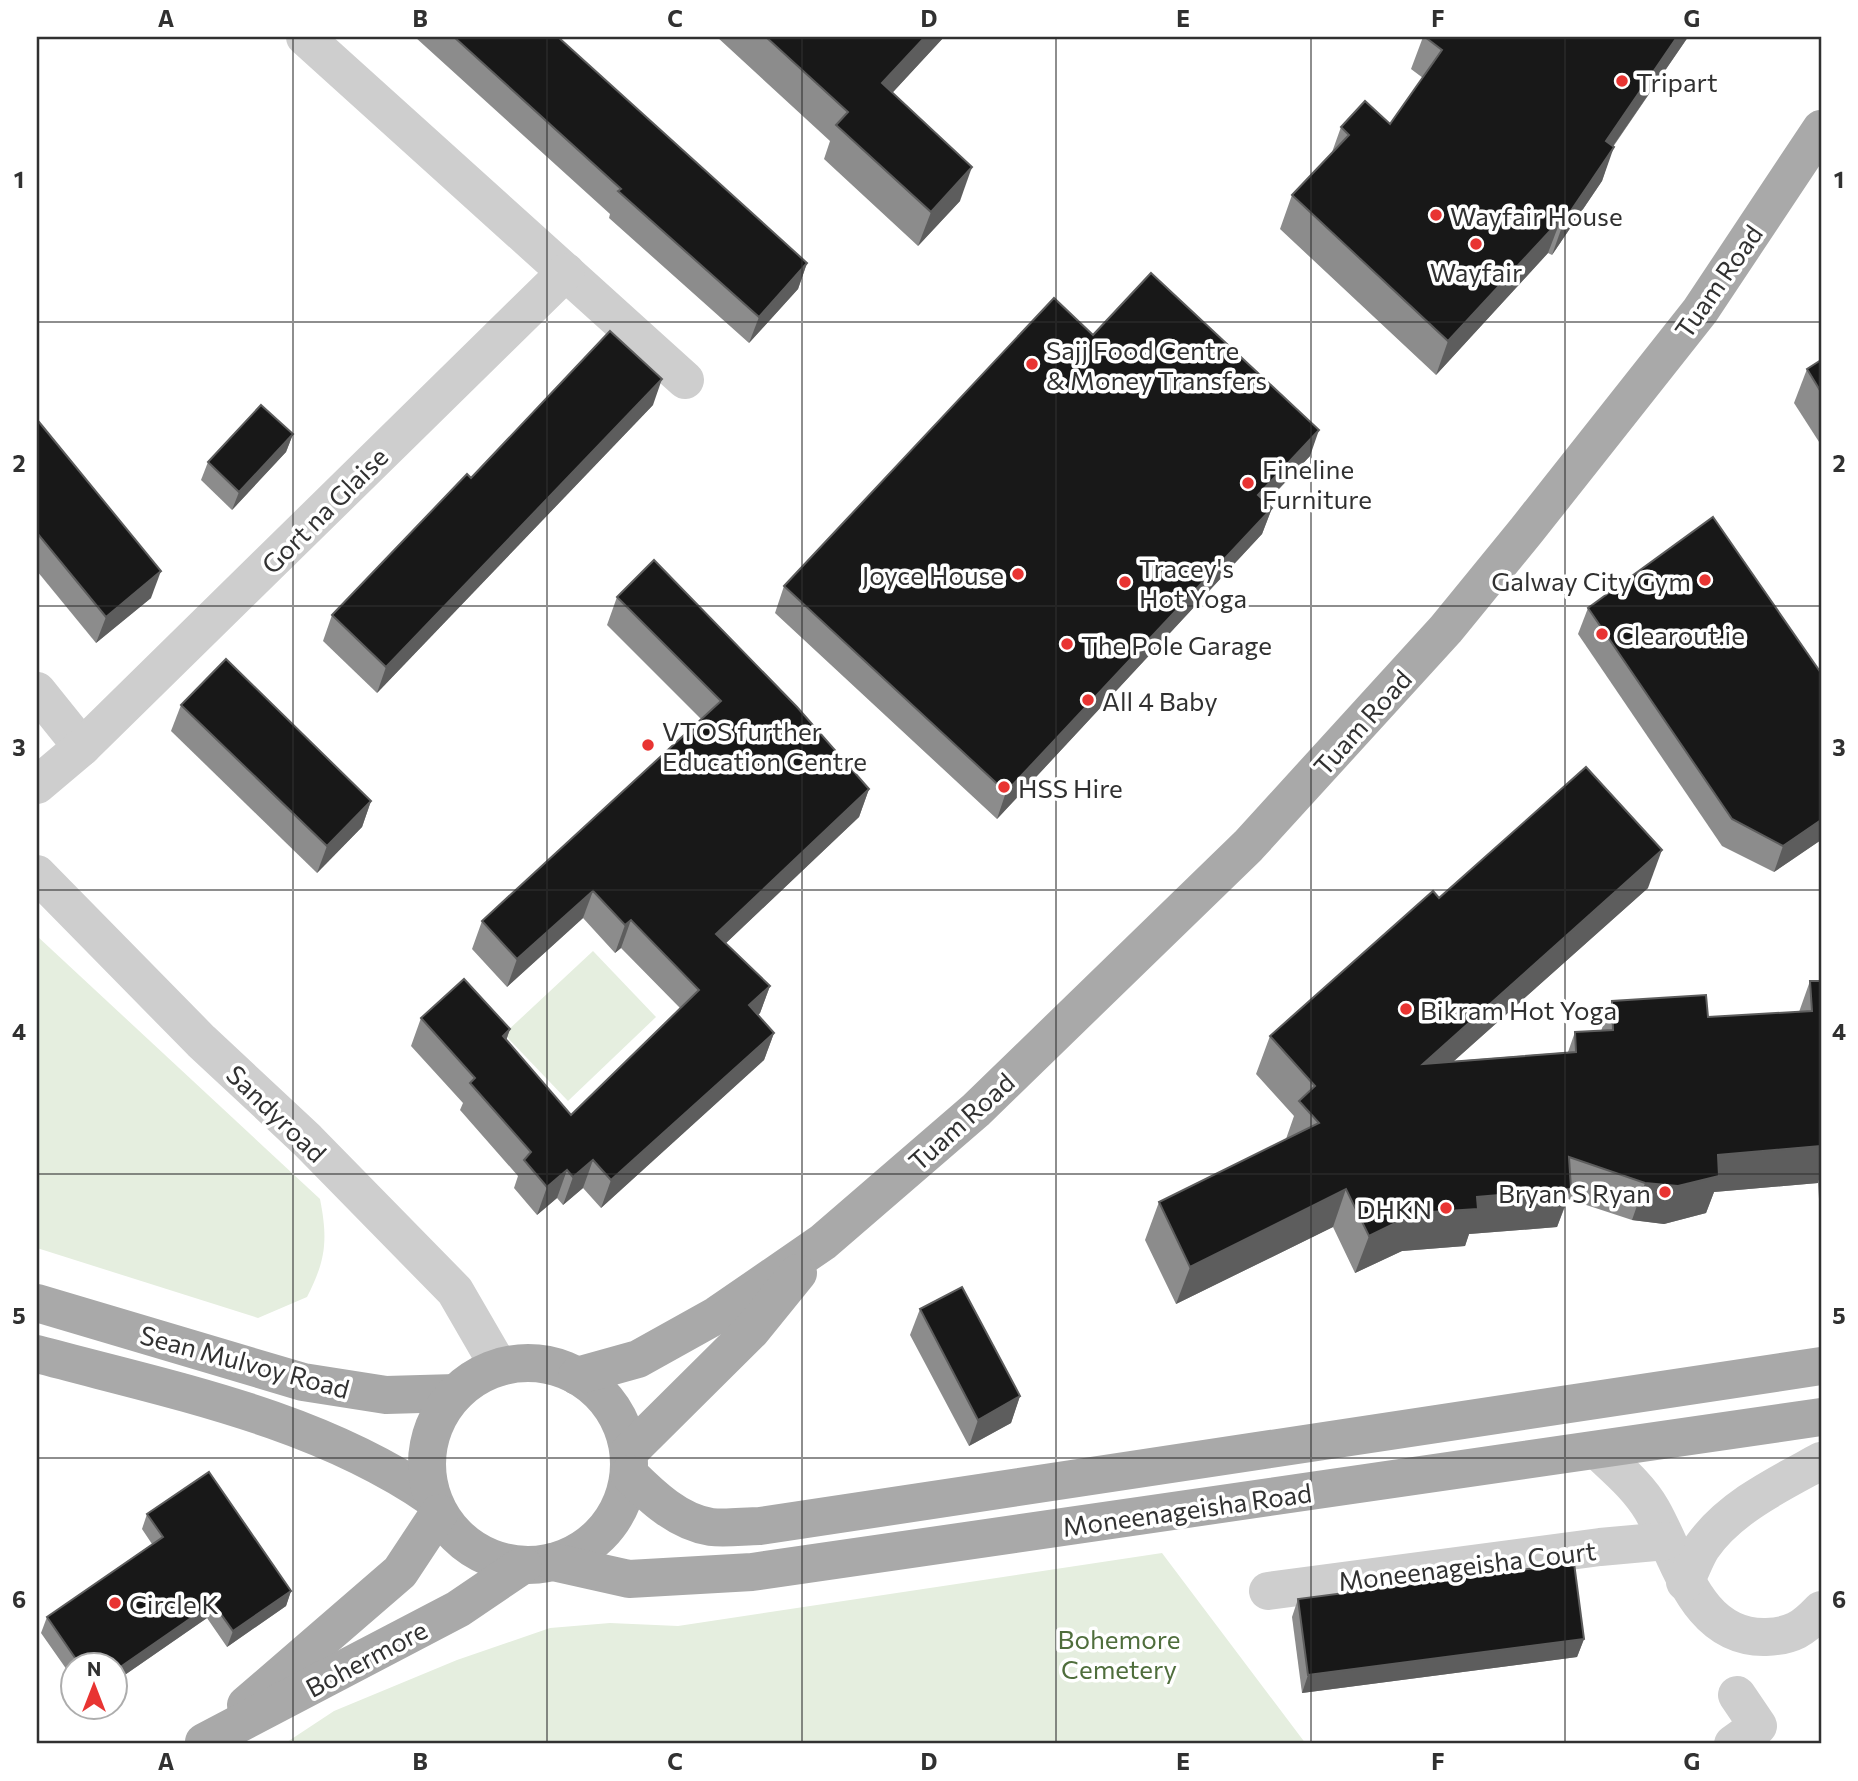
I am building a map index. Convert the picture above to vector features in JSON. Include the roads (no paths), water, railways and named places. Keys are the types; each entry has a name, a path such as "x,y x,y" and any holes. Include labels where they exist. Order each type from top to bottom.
{"main road":[{"name":"Tuam Road","path":"577,1376 638,1359 717,1315 823,1242 976,1111 1136,958 1345,742 1446,629 1700,311 1821,130"},
{"name":"Tuam Road","path":"629,1463 751,1331 823,1242"},
{"name":"Sean Mulvoy Road","path":"37,1303 303,1381 386,1395 456,1393"},
{"name":"Sean Mulvoy Road","path":"37,1354 185,1394 323,1438 397,1474 436,1505"},
{"path":"526,1363 552,1366 577,1376 598,1391 615,1413 629,1463 617,1512 606,1529 573,1555 538,1564 498,1560 474,1550 454,1533 436,1505 427,1457 432,1432 456,1393 476,1378 499,1367 526,1363"},
{"name":"Moneenageisha Road","path":"629,1463 655,1499 679,1514 710,1527 761,1526 1821,1366"},
{"name":"Moneenageisha Road","path":"538,1564 629,1579 752,1572 1821,1417"},
{"name":"Bohermore","path":"203,1743 400,1572 436,1505"},
{"name":"Bohermore","path":"203,1743 538,1564"}],"street":[{"path":"305,37 685,380"},
{"name":"Gort na Glaise","path":"37,785 82,747 566,272"},
{"path":"37,691 82,747"},
{"name":"Sandyroad","path":"37,874 201,1041 307,1140 455,1291 499,1367"},
{"path":"1597,1450 1639,1491 1652,1510 1685,1582 1718,1625 1747,1637 1789,1636 1821,1610"},
{"path":"1685,1582 1702,1548 1727,1520 1754,1500 1821,1461"},
{"name":"Moneenageisha Court","path":"1268,1591 1600,1547 1666,1541"},
{"path":"1733,1744 1758,1726 1737,1695"}],"place":[{"name":"Tripart","path":"1622,81"},
{"name":"Wayfair House","path":"1436,215"},
{"name":"Wayfair","path":"1476,244"},
{"name":"Sajj Food Centre & Money Transfers","path":"1032,364"},
{"name":"Fineline Furniture","path":"1248,483"},
{"name":"Joyce House","path":"1018,574"},
{"name":"Galway City Gym","path":"1705,580"},
{"name":"Tracey's Hot Yoga","path":"1125,582"},
{"name":"Clearout.ie","path":"1602,634"},
{"name":"The Pole Garage","path":"1067,644"},
{"name":"All 4 Baby","path":"1088,700"},
{"name":"VTOS further Education Centre","path":"648,745"},
{"name":"HSS Hire","path":"1004,787"},
{"name":"Bikram Hot Yoga","path":"1406,1009"},
{"name":"Bryan S Ryan","path":"1665,1192"},
{"name":"DHKN","path":"1446,1208"},
{"name":"Circle K","path":"115,1603"}],"park label":[{"name":"Bohemore Cemetery","path":"1119,1653"}]}
